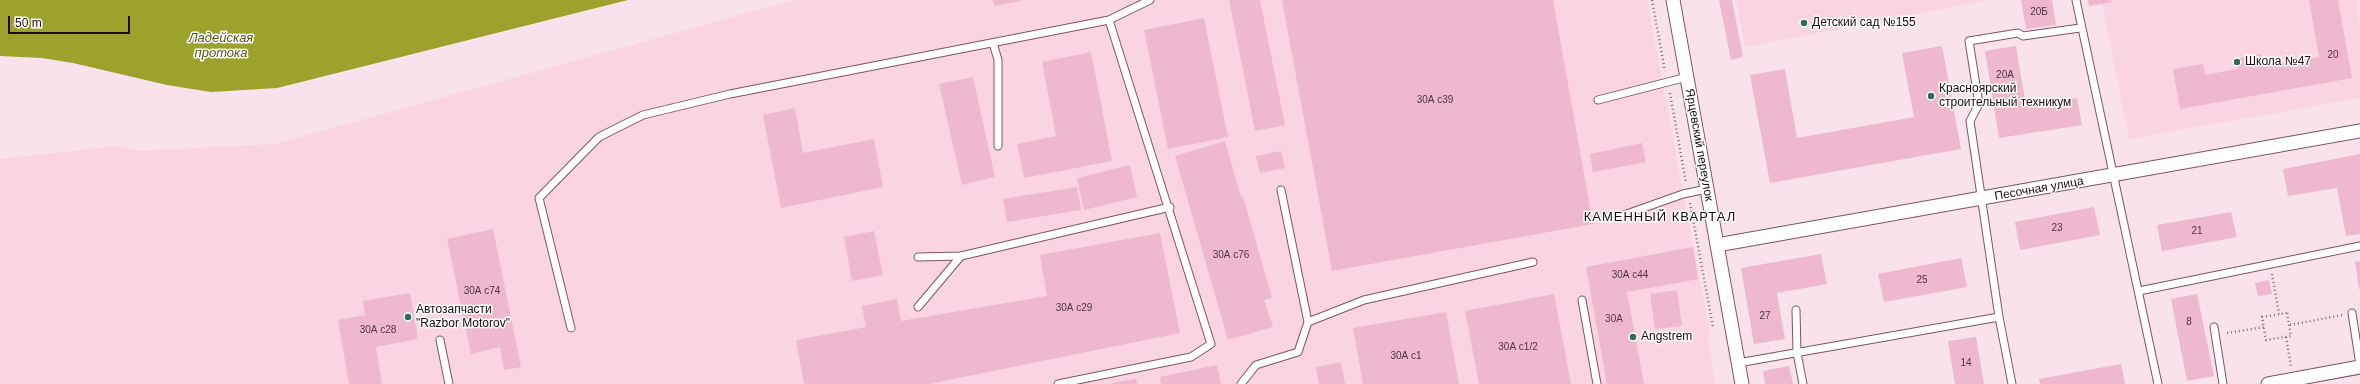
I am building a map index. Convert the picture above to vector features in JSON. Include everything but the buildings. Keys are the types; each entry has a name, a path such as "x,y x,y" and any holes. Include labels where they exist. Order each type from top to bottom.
{"street":[{"name":"Ярцевский переулок","path":"1673,0 1742,384"},
{"name":"Песочная улица","path":"1717,245 2360,131"},
{"path":"2268,384 2360,366"}],"lane":[{"path":"571,328 539,198 599,137 643,116 722,96 1110,20 1150,0"},
{"path":"2076,0 2080,28 2139,291 2158,384"},
{"path":"1058,384 1191,357 1211,344 1170,207 1110,20"},
{"path":"2012,384 1999,317 1970,121 1979,104 1969,41 2018,32 2023,36 2080,28"},
{"path":"993,43 998,60 998,146"},
{"path":"1598,100 1687,77"},
{"path":"1621,216 1688,192 1707,189"},
{"path":"1241,384 1256,365 1298,352 1308,322 1281,190"},
{"path":"918,258 961,256 1170,207"},
{"path":"2139,291 2360,246"},
{"path":"918,307 961,256"},
{"path":"1308,322 1364,300 1533,262"},
{"path":"1582,300 1597,384"},
{"path":"1796,310 1797,352 1803,384"},
{"path":"2352,314 2360,366"},
{"path":"1738,363 1999,317"},
{"path":"2214,331 2223,384"},
{"path":"440,340 449,384"}],"path":[{"path":"1652,0 1713,327"},
{"path":"2270,264 2279,314"},
{"path":"2287,312 2291,336 2266,340 2262,317 2279,314 2287,312"},
{"path":"2290,325 2352,314"},
{"path":"2214,331 2264,327"},
{"path":"2286,338 2294,379"}],"shaded area":[{"path":"794,0 1647,0 1709,329 1708,338 1715,384 0,384 0,159 117,146 138,151 275,144"},
{"name":"Детский сад №155","path":"1736,0 1989,0 1745,47"},
{"name":"Школа №47","path":"2088,0 2356,0 2360,26 2360,98 2129,139 2102,4 2089,7"}],"water":[{"name":"Ладейская протока","path":"0,0 628,0 277,88 211,92 167,85 73,63 42,58 0,56"}],"place":[{"name":"Детский сад №155","path":"1804,23"},
{"name":"Школа №47","path":"2237,62"},
{"name":"Красноярский строительный техникум","path":"1931,96"},
{"name":"Автозапчасти \"Razbor Motorov\"","path":"408,317"},
{"name":"Angstrem","path":"1633,337"}],"district":[{"name":"КАМЕННЫЙ КВАРТАЛ","path":"1660,217"}]}
